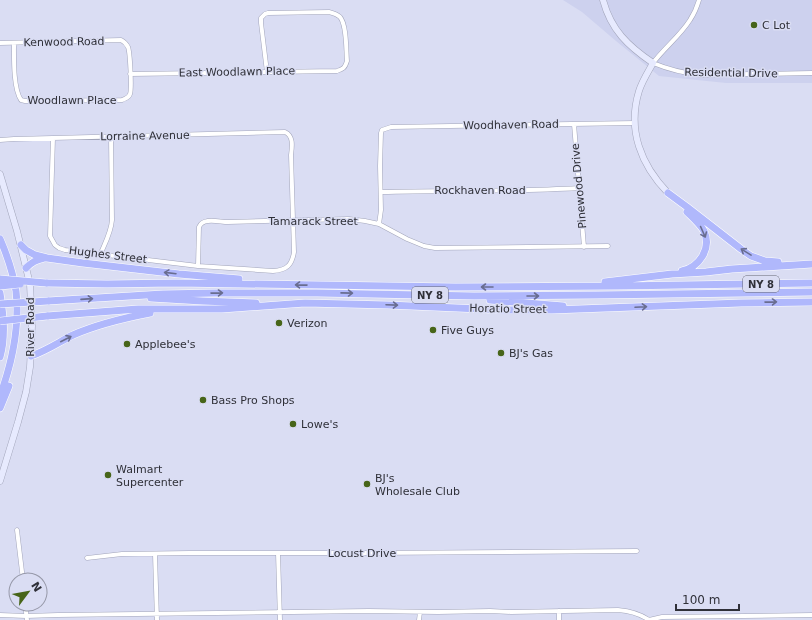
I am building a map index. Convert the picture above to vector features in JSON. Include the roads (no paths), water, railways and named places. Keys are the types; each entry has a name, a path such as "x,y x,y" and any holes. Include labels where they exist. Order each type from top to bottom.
{"highway":[{"path":"668,193 751,256 765,261 796,264"},
{"path":"668,193 698,222 703,230 706,241 705,249 699,262 686,270 672,274"},
{"path":"0,238 6,253 15,290 17,306 15,363 11,381 0,408"},
{"path":"21,245 35,255 47,258 279,284"},
{"path":"26,268 32,262 47,258"},
{"path":"568,286 672,274 812,264"},
{"path":"0,279 46,282"},
{"name":"NY 8","path":"0,286 46,282 107,284 176,283 455,287 812,282"},
{"name":"NY 8","path":"0,304 163,294 286,292 474,296 812,292"},
{"path":"0,293 3,311 3,336 0,357"},
{"path":"127,296 284,305"},
{"path":"474,296 485,299 602,309"},
{"name":"Horatio Street","path":"170,309 256,307 305,303 552,310 812,302"},
{"path":"0,321 138,309 170,309"},
{"path":"31,356 105,323 170,309"},
{"path":"0,396 8,372 17,326"}],"main road":[{"path":"603,0 610,19 619,34 635,50 653,63 643,80 639,91 636,105 635,123 637,139 643,159 658,183 668,193"},
{"name":"River Road","path":"0,174 21,245 30,284 32,302 31,356 26,392 0,481"}],"street":[{"path":"653,63 689,21 699,0"},
{"name":"East Woodlawn Place","path":"130,74 337,71 344,69 347,61 345,31 342,19 334,13 329,12 265,14 261,18 261,22 267,72"},
{"name":"Kenwood Road","path":"0,43 121,40 127,45"},
{"name":"Woodlawn Place","path":"14,43 18,96 21,100 25,101 122,100 129,96 130,74 127,45"},
{"name":"Residential Drive","path":"653,63 671,70 701,75 812,73"},
{"name":"Woodhaven Road","path":"381,192 381,134 382,130 391,127 635,123"},
{"name":"Pinewood Drive","path":"574,124 584,247"},
{"name":"Lorraine Avenue","path":"0,140 285,132 289,135 292,142 293,220"},
{"path":"100,255 109,237 112,220 111,137"},
{"name":"Hughes Street","path":"53,138 50,236 55,245 65,250 198,266 279,271 286,268 292,260 294,252 293,220"},
{"name":"Rockhaven Road","path":"381,192 423,190 549,190 579,188"},
{"path":"379,224 381,192"},
{"name":"Tamarack Street","path":"198,266 199,227 200,224 204,222 349,219 379,224 407,239 424,246 435,248 608,246"},
{"path":"17,530 22,572"},
{"name":"Locust Drive","path":"87,558 122,554 637,551"},
{"path":"278,553 280,620"},
{"path":"155,554 157,620"},
{"path":"0,615 26,618 58,615 618,610 633,612 649,620 662,617 812,615"},
{"path":"559,611 559,620"},
{"path":"419,620 420,612"}],"place":[{"name":"C Lot","path":"754,25"},
{"name":"Verizon","path":"279,323"},
{"name":"Five Guys","path":"433,330"},
{"name":"Applebee's","path":"127,344"},
{"name":"BJ's Gas","path":"501,353"},
{"name":"Bass Pro Shops","path":"203,400"},
{"name":"Lowe's","path":"293,424"},
{"name":"Walmart Supercenter","path":"108,475"},
{"name":"BJ's Wholesale Club","path":"367,484"}]}
